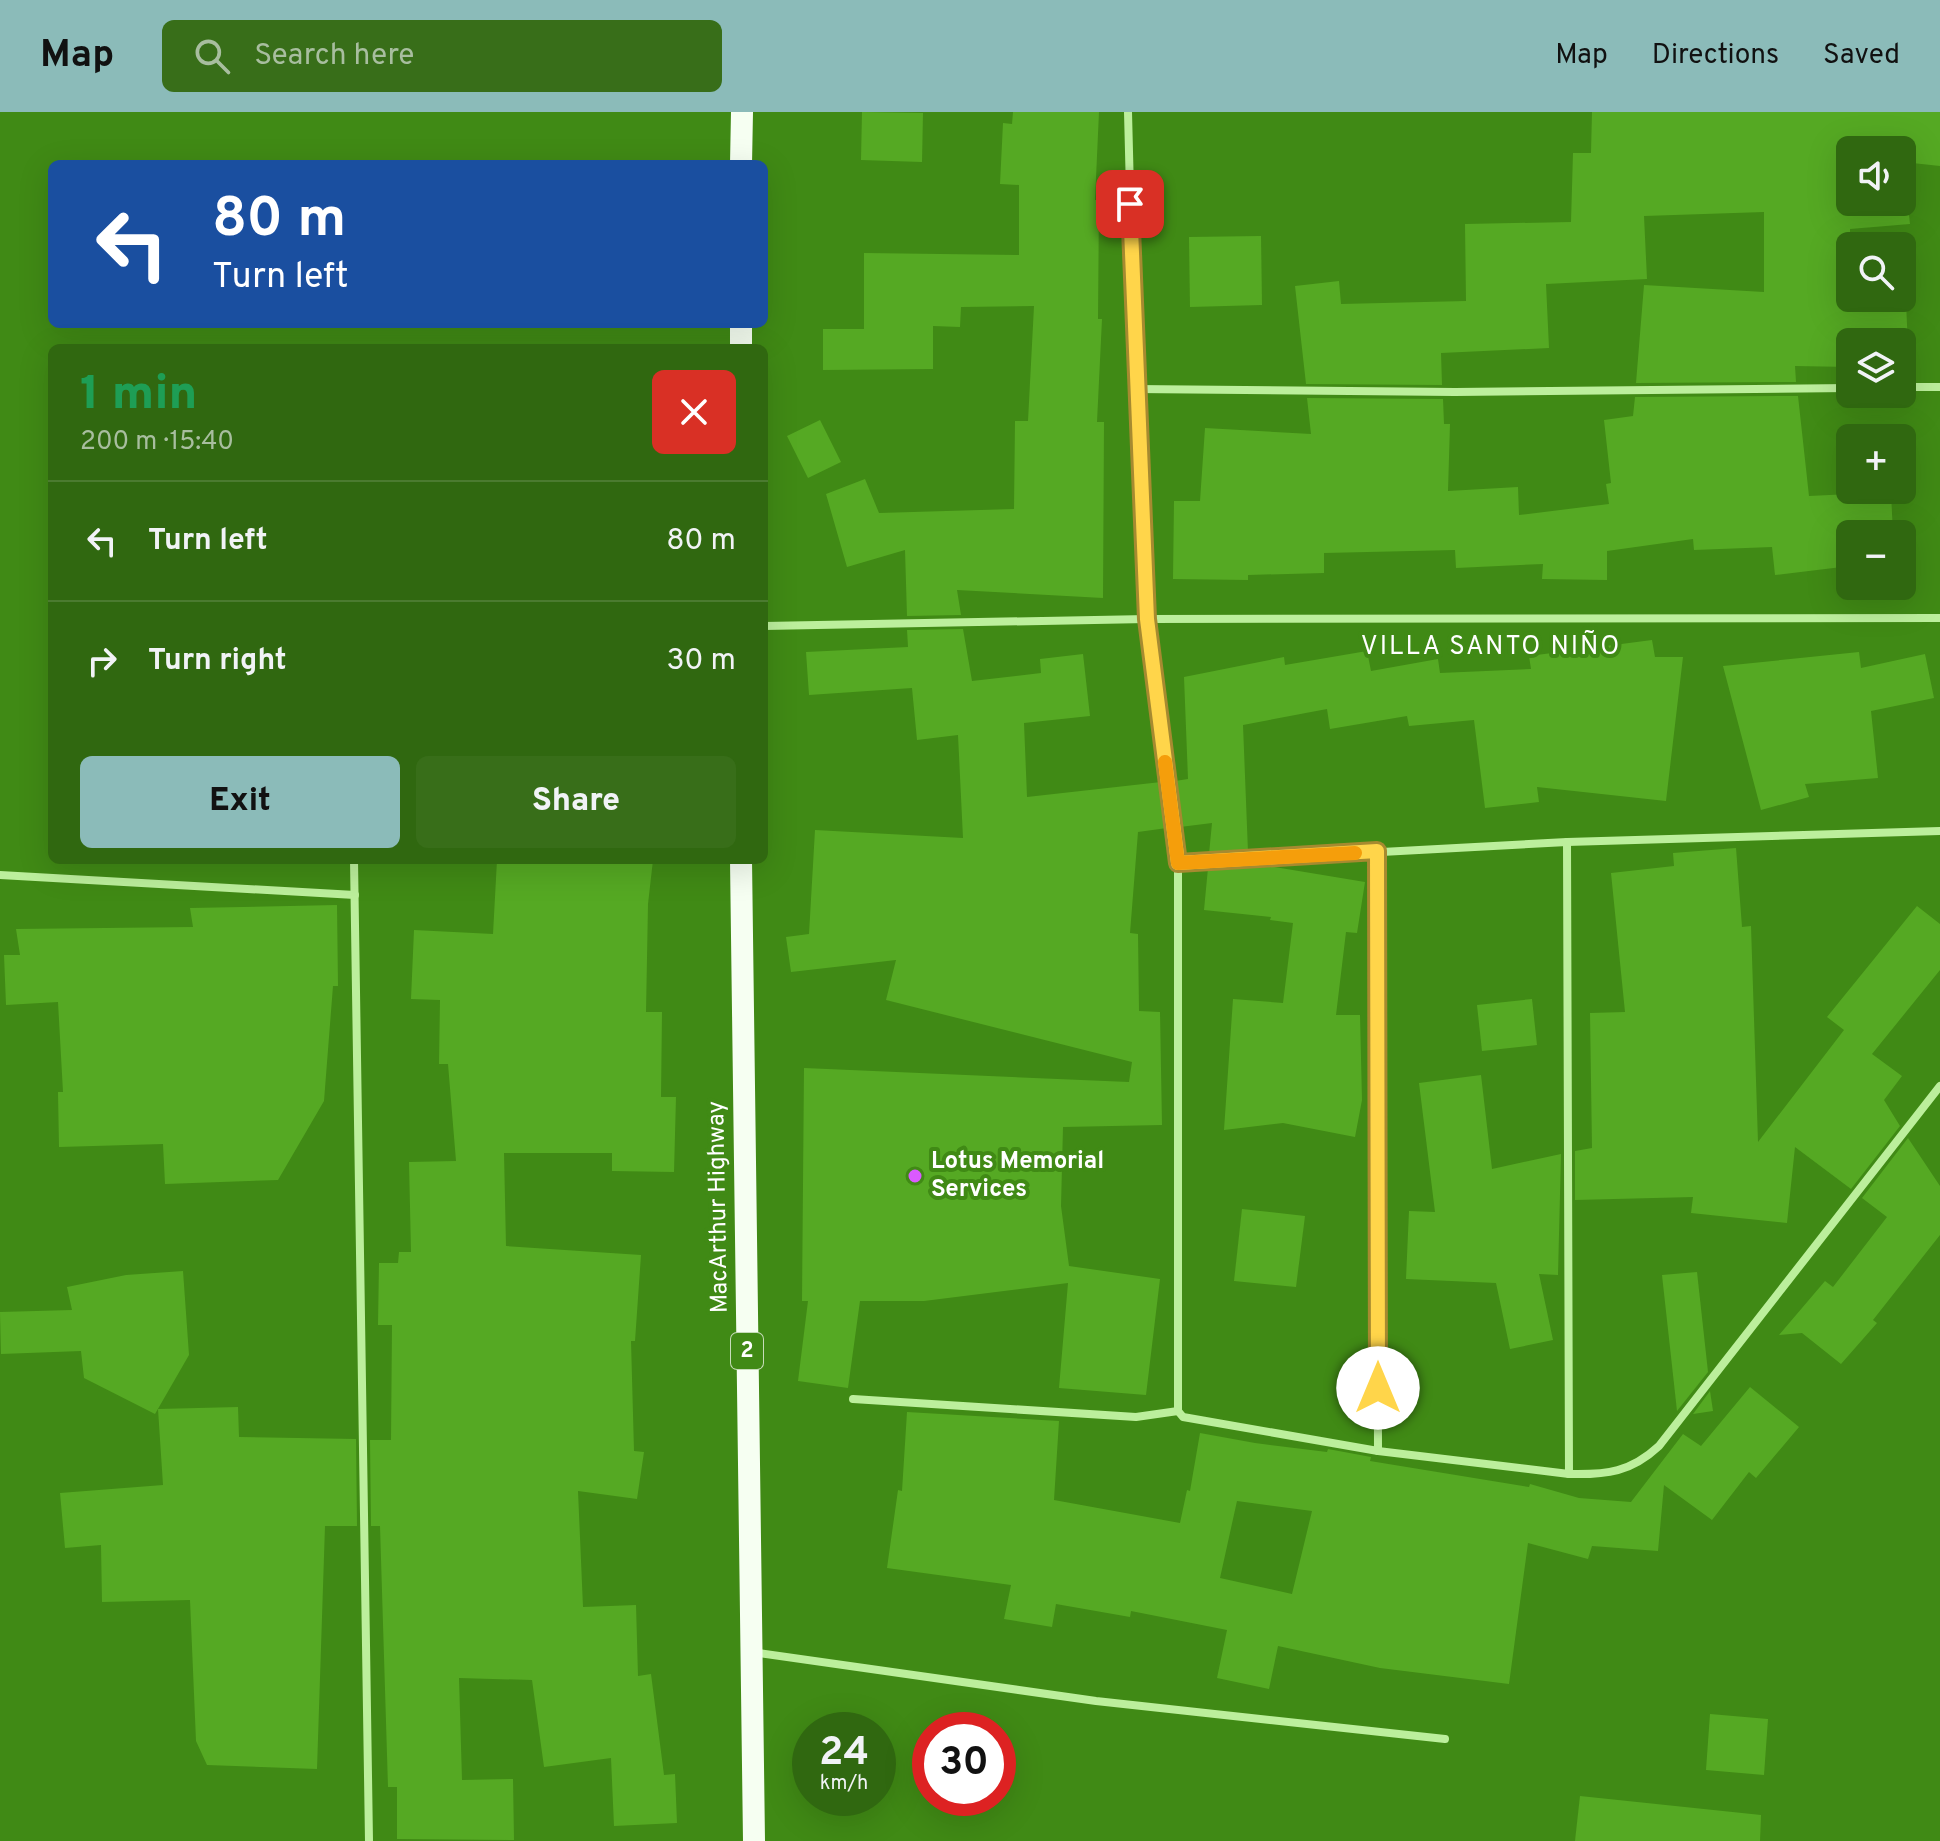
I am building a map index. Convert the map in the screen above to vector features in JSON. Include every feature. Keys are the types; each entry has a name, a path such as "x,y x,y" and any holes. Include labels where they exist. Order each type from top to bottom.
{"highway":[{"path":"741,160 742,112"},
{"name":"MacArthur Highway","path":"741,864 754,1841"}],"street":[{"path":"1128,112 1135,389 1147,619 1178,863 1178,1411"},
{"path":"1916,387 1940,387"},
{"path":"1135,389 1455,392 1836,388"},
{"path":"768,626 1147,619 1940,618"},
{"path":"1178,863 1567,842 1940,831"},
{"path":"1567,842 1569,1474"},
{"path":"1377,851 1378,1451"},
{"path":"354,864 369,1841"},
{"path":"0,875 355,895"},
{"path":"853,1399 1136,1417 1178,1411 1191,1419 1378,1451 1569,1474 1598,1475 1630,1469 1659,1446 1940,1086"},
{"path":"751,1651 1065,1697 1445,1739"}],"building":[{"path":"862,112 923,113 922,162 861,160"},
{"path":"1013,112 1099,112 1095,200 1099,200 1098,319 1102,319 1097,422 1104,422 1103,598 957,590 961,615 907,616 905,550 847,567 826,494 865,479 879,513 1014,509 1015,421 1028,421 1034,306 961,307 960,327 933,326 933,369 823,370 823,329 864,329 864,253 1019,255 1019,185 1000,184 1003,123 1012,124"},
{"path":"1592,112 1940,112 1940,166 1916,163 1916,136 1836,136 1836,216 1909,216 1910,224 1836,232 1836,312 1906,312 1907,328 1836,328 1836,367 1795,366 1796,382 1636,383 1644,285 1764,292 1764,212 1644,216 1647,279 1546,284 1549,348 1441,353 1442,385 1306,384 1295,286 1339,281 1341,304 1466,301 1465,224 1571,222 1573,153 1591,153"},
{"path":"1261,236 1262,305 1190,307 1189,237"},
{"path":"1798,396 1809,496 1836,495 1836,504 1892,504 1892,520 1836,520 1836,568 1775,575 1772,547 1694,550 1693,539 1607,551 1607,580 1542,579 1543,564 1456,568 1455,550 1324,553 1324,573 1248,575 1248,580 1173,579 1174,501 1200,501 1205,428 1311,434 1307,398 1443,399 1444,424 1450,424 1448,491 1518,487 1519,515 1609,504 1606,484 1611,483 1604,420 1633,416 1635,397"},
{"path":"820,420 841,462 808,478 787,436"},
{"path":"963,629 972,681 1041,673 1040,659 1083,654 1090,716 1024,723 1027,797 1161,782 1167,828 1138,832 1130,933 1138,934 1139,1011 1160,1012 1162,1125 1063,1127 1061,1206 1069,1266 1160,1279 1146,1395 1059,1388 1068,1283 924,1301 860,1301 848,1388 798,1381 808,1301 802,1301 804,1068 1129,1082 1132,1062 886,1000 896,960 791,972 786,937 809,934 815,830 963,838 958,735 917,740 912,688 809,695 806,652 908,647 907,630"},
{"path":"1652,640 1655,657 1683,657 1666,801 1537,787 1539,802 1485,808 1474,720 1409,726 1407,716 1330,729 1327,709 1243,725 1248,852 1209,854 1212,823 1180,827 1175,781 1188,779 1184,677 1284,657 1285,665 1367,651 1371,671 1438,659 1440,673 1531,669 1529,656"},
{"path":"1859,652 1861,668 1925,654 1934,698 1871,711 1878,778 1805,784 1809,797 1761,810 1723,666"},
{"path":"1736,848 1742,927 1751,926 1758,1142 1844,1030 1827,1017 1917,906 1940,924 1940,970 1872,1054 1902,1076 1884,1100 1900,1126 1851,1189 1795,1147 1787,1223 1691,1213 1693,1197 1575,1200 1575,1151 1592,1148 1590,1013 1625,1012 1611,873 1674,866 1673,853"},
{"path":"497,864 653,864 648,904 646,1012 662,1012 661,1097 676,1097 674,1172 612,1171 612,1153 504,1153 506,1246 641,1255 635,1341 631,1341 634,1451 644,1452 637,1499 578,1491 583,1607 636,1605 638,1676 651,1674 664,1775 675,1774 677,1823 614,1826 611,1758 544,1767 532,1680 459,1678 462,1780 513,1779 514,1840 397,1839 397,1787 388,1787 380,1526 371,1526 370,1440 391,1440 392,1325 378,1325 379,1263 398,1263 399,1252 411,1252 409,1162 456,1161 448,1064 439,1064 440,1000 411,999 414,930 493,934"},
{"path":"1263,865 1365,882 1357,933 1346,932 1336,1015 1360,1015 1362,1100 1355,1137 1283,1123 1224,1130 1233,999 1283,1003 1293,923 1270,920 1271,917 1204,910 1208,868"},
{"path":"337,905 338,986 333,986 324,1101 278,1180 165,1184 163,1144 59,1147 58,1092 63,1092 58,1002 6,1005 4,955 20,955 16,929 193,927 190,908"},
{"path":"1532,999 1537,1045 1482,1051 1477,1005"},
{"path":"1481,1075 1492,1169 1561,1154 1558,1275 1539,1274 1553,1340 1510,1349 1496,1283 1406,1279 1409,1211 1435,1212 1419,1083"},
{"path":"1908,1138 1940,1186 1940,1235 1873,1320 1877,1323 1841,1364 1802,1333 1779,1335 1825,1281 1833,1287 1887,1217 1862,1198"},
{"path":"1242,1209 1305,1216 1296,1287 1234,1281"},
{"path":"183,1271 189,1355 155,1414 84,1378 81,1351 1,1354 0,1312 72,1310 67,1287 126,1275"},
{"path":"1697,1272 1708,1372 1677,1411 1662,1275"},
{"path":"1750,1387 1799,1427 1756,1478 1749,1472 1712,1520 1664,1485 1658,1551 1592,1546 1588,1559 1528,1543 1509,1684 1380,1668 1278,1646 1269,1689 1217,1678 1227,1630 1131,1611 1130,1617 1056,1604 1052,1627 1004,1619 1011,1585 887,1568 898,1490 902,1491 907,1412 1059,1421 1054,1500 1180,1523 1187,1490 1190,1491 1200,1433 1327,1452 1328,1449 1371,1457 1370,1461 1529,1487 1530,1484 1579,1498 1631,1502 1683,1434 1701,1446","holes":["1237,1501 1312,1511 1292,1594 1220,1578"]},
{"path":"1710,1391 1713,1411 1693,1414"},
{"path":"238,1407 239,1437 356,1439 357,1526 325,1526 317,1769 207,1765 196,1741 190,1600 102,1602 101,1545 65,1548 60,1493 163,1485 158,1409"},
{"path":"1710,1714 1768,1719 1764,1775 1706,1770"},
{"path":"1580,1796 1761,1815 1760,1841 1575,1841"}],"slow traffic":[{"path":"1165,762 1178,863 1355,853"}],"place":[{"name":"Lotus Memorial Services","path":"915,1176"}],"district":[{"name":"VILLA SANTO NIÑO","path":"1491,647"}],"route":[{"path":"1130,204 1135,389 1147,619 1178,863 1377,851 1378,1388"}]}
